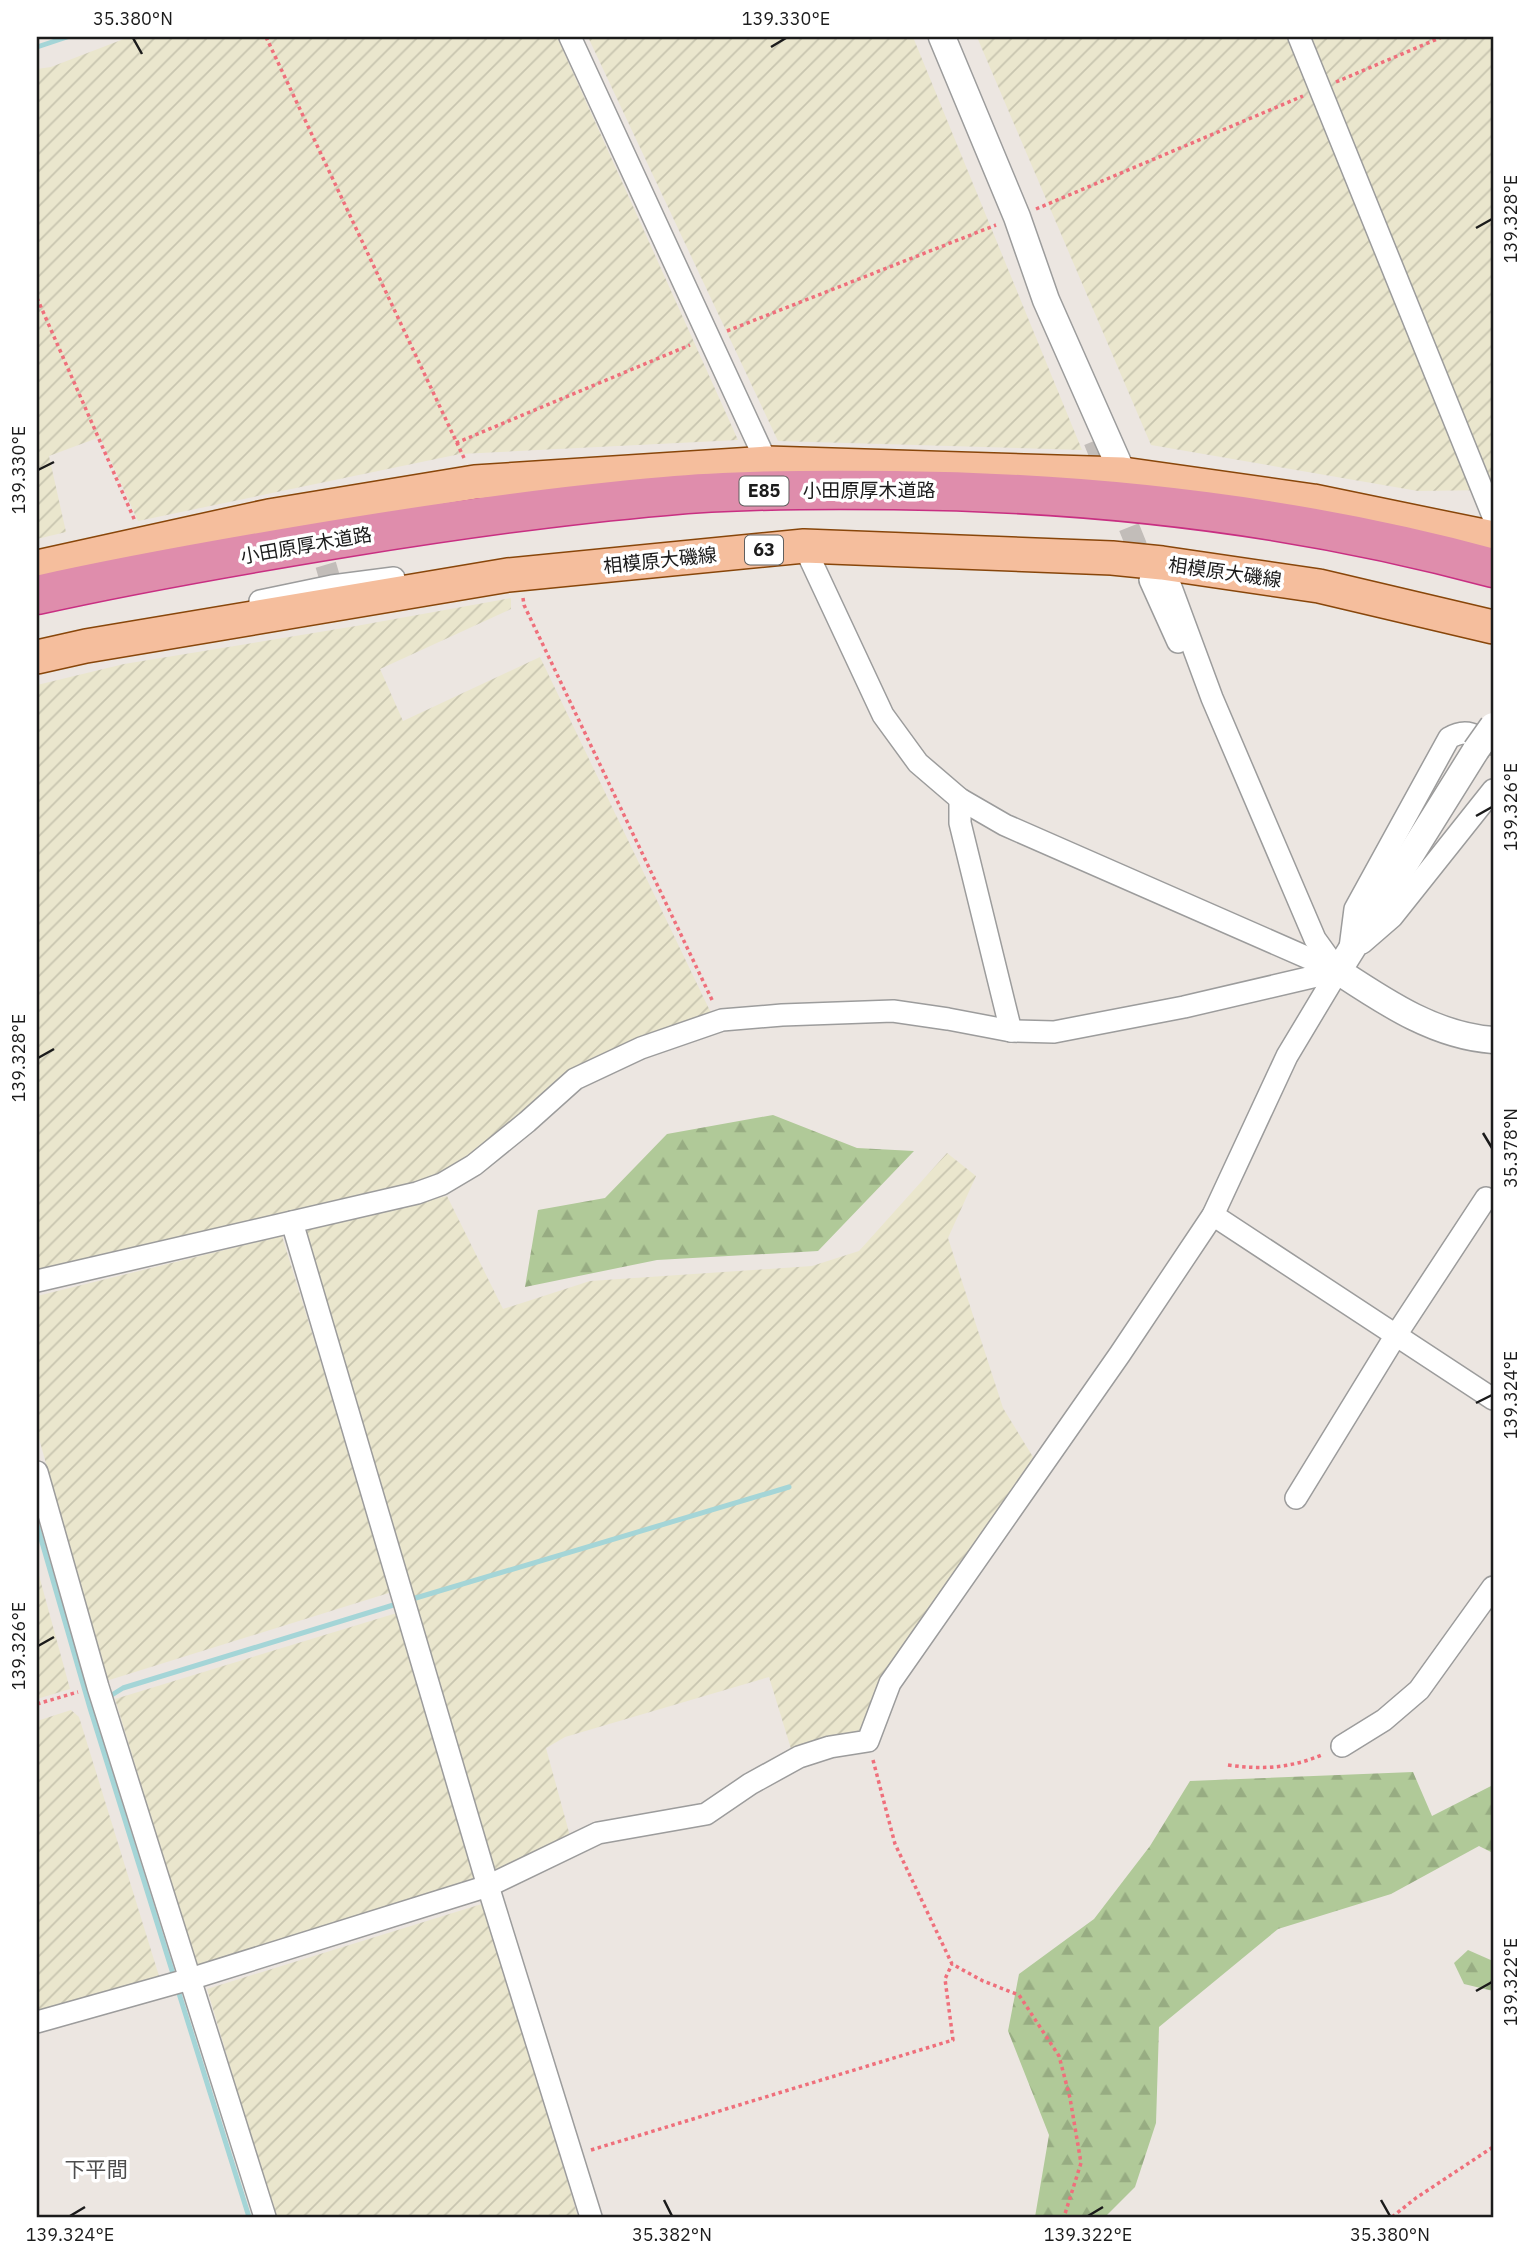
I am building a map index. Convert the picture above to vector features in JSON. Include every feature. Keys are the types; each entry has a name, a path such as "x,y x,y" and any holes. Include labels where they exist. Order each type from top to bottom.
{"highway":[{"name":"小田原厚木道路","path":"37,595 276,549 495,514 667,495 823,489 990,491 1138,503 1303,526 1449,556 1493,568"},
{"name":"小田原厚木道路","path":"37,621 286,572 497,541 668,522 826,514 991,516 1145,530 1300,551 1442,580 1493,594"}],"main road":[{"path":"51,564 269,516 475,482 767,463 1123,474 1313,501 1493,538"},
{"name":"相模原大磯線","path":"37,657 86,646 522,574 804,546 1112,558 1156,572 1319,586 1493,627"}],"street":[{"path":"570,37 767,463"},
{"path":"942,37 1017,217 1094,441"},
{"path":"1299,37 1493,516"},
{"path":"1046,300 1123,474"},
{"path":"51,564 156,554 314,524 527,490 548,477"},
{"path":"804,546 883,715 918,763 961,799 1006,825 1344,962"},
{"path":"86,646 138,626 332,586 579,556 606,565"},
{"path":"1156,572 1315,939 1344,962 1386,1003 1422,1022 1493,1040"},
{"path":"37,2022 190,1979 488,1886 598,1833 706,1814 750,1784 799,1757 830,1747 868,1741 890,1683 1120,1354 1213,1215 1287,1056 1344,962 1485,747 1493,726"},
{"path":"37,1281 417,1193 442,1184 474,1165 575,1079 641,1048 722,1020 782,1014 893,1011 1010,1031 1054,1032 1184,1007 1344,962 1392,917 1493,790"},
{"path":"961,799 960,823 1010,1031"},
{"path":"1296,1498 1396,1335 1486,1198"},
{"path":"1213,1215 1493,1399"},
{"path":"292,1222 488,1886 591,2217"},
{"path":"37,1472 98,1687 265,2217"},
{"path":"1342,1746 1384,1720 1419,1690 1493,1587"}],"path":[{"path":"266,37 475,482"},
{"path":"725,331 1017,217 1442,37"},
{"path":"37,298 144,542"},
{"path":"456,443 700,341"},
{"path":"522,574 524,605 722,1020"},
{"path":"37,1704 71,1694"},
{"path":"868,1741 895,1844 952,1964 983,1981 1019,1995 1059,2056 1082,2163 1064,2217"},
{"path":"1228,1765 1254,1769 1285,1767 1311,1760 1342,1746"},
{"path":"572,2156 953,2040 945,1979 952,1964"},
{"path":"1392,2217 1493,2147"}],"shaded area":[{"path":"129,37 557,37 738,440 460,454 138,521 100,437 49,456 66,532 37,539 37,69 51,67"},
{"path":"588,37 913,37 1082,450 778,441"},
{"path":"977,37 1493,37 1493,490 1418,491 1151,445"},
{"path":"511,598 511,609 380,669 403,721 540,657 712,1015 636,1043 451,1172 329,1204 37,1270 37,685 124,664"},
{"path":"947,1153 976,1176 948,1238 1003,1408 1033,1457 876,1692 860,1730 792,1752 769,1677 565,1737 546,1748 570,1836 493,1873 298,1229 447,1196 503,1309 590,1281 812,1266 859,1251"},
{"path":"282,1236 392,1592 106,1681 37,1431 37,1296"},
{"path":"37,1568 70,1689 37,1699"},
{"path":"400,1612 480,1884 196,1965 115,1699"},
{"path":"71,1710 79,1717 159,1976 37,2014 37,1721"},
{"path":"485,1903 578,2217 275,2217 207,1989"}],"green space":[{"path":"773,1115 857,1148 914,1151 818,1251 657,1260 525,1287 538,1210 605,1198 667,1134"},
{"path":"1413,1772 1432,1816 1493,1785 1493,1853 1479,1846 1391,1894 1278,1929 1159,2027 1156,2123 1135,2187 1105,2217 1035,2217 1049,2135 1008,2031 1019,1974 1094,1919 1150,1846 1190,1781"},
{"path":"1468,1950 1493,1961 1493,1991 1464,1984 1454,1963"}],"waterway":[{"path":"37,47 67,37"},
{"path":"409,1600 789,1487"},
{"path":"37,1525 90,1708 174,1977"},
{"path":"107,1698 123,1688 400,1603"},
{"path":"177,1987 249,2217"}],"tunnel":[{"path":"1094,441 1146,569"},
{"path":"317,535 332,586"}],"district":[{"name":"下平間","path":"96,2170"}]}
